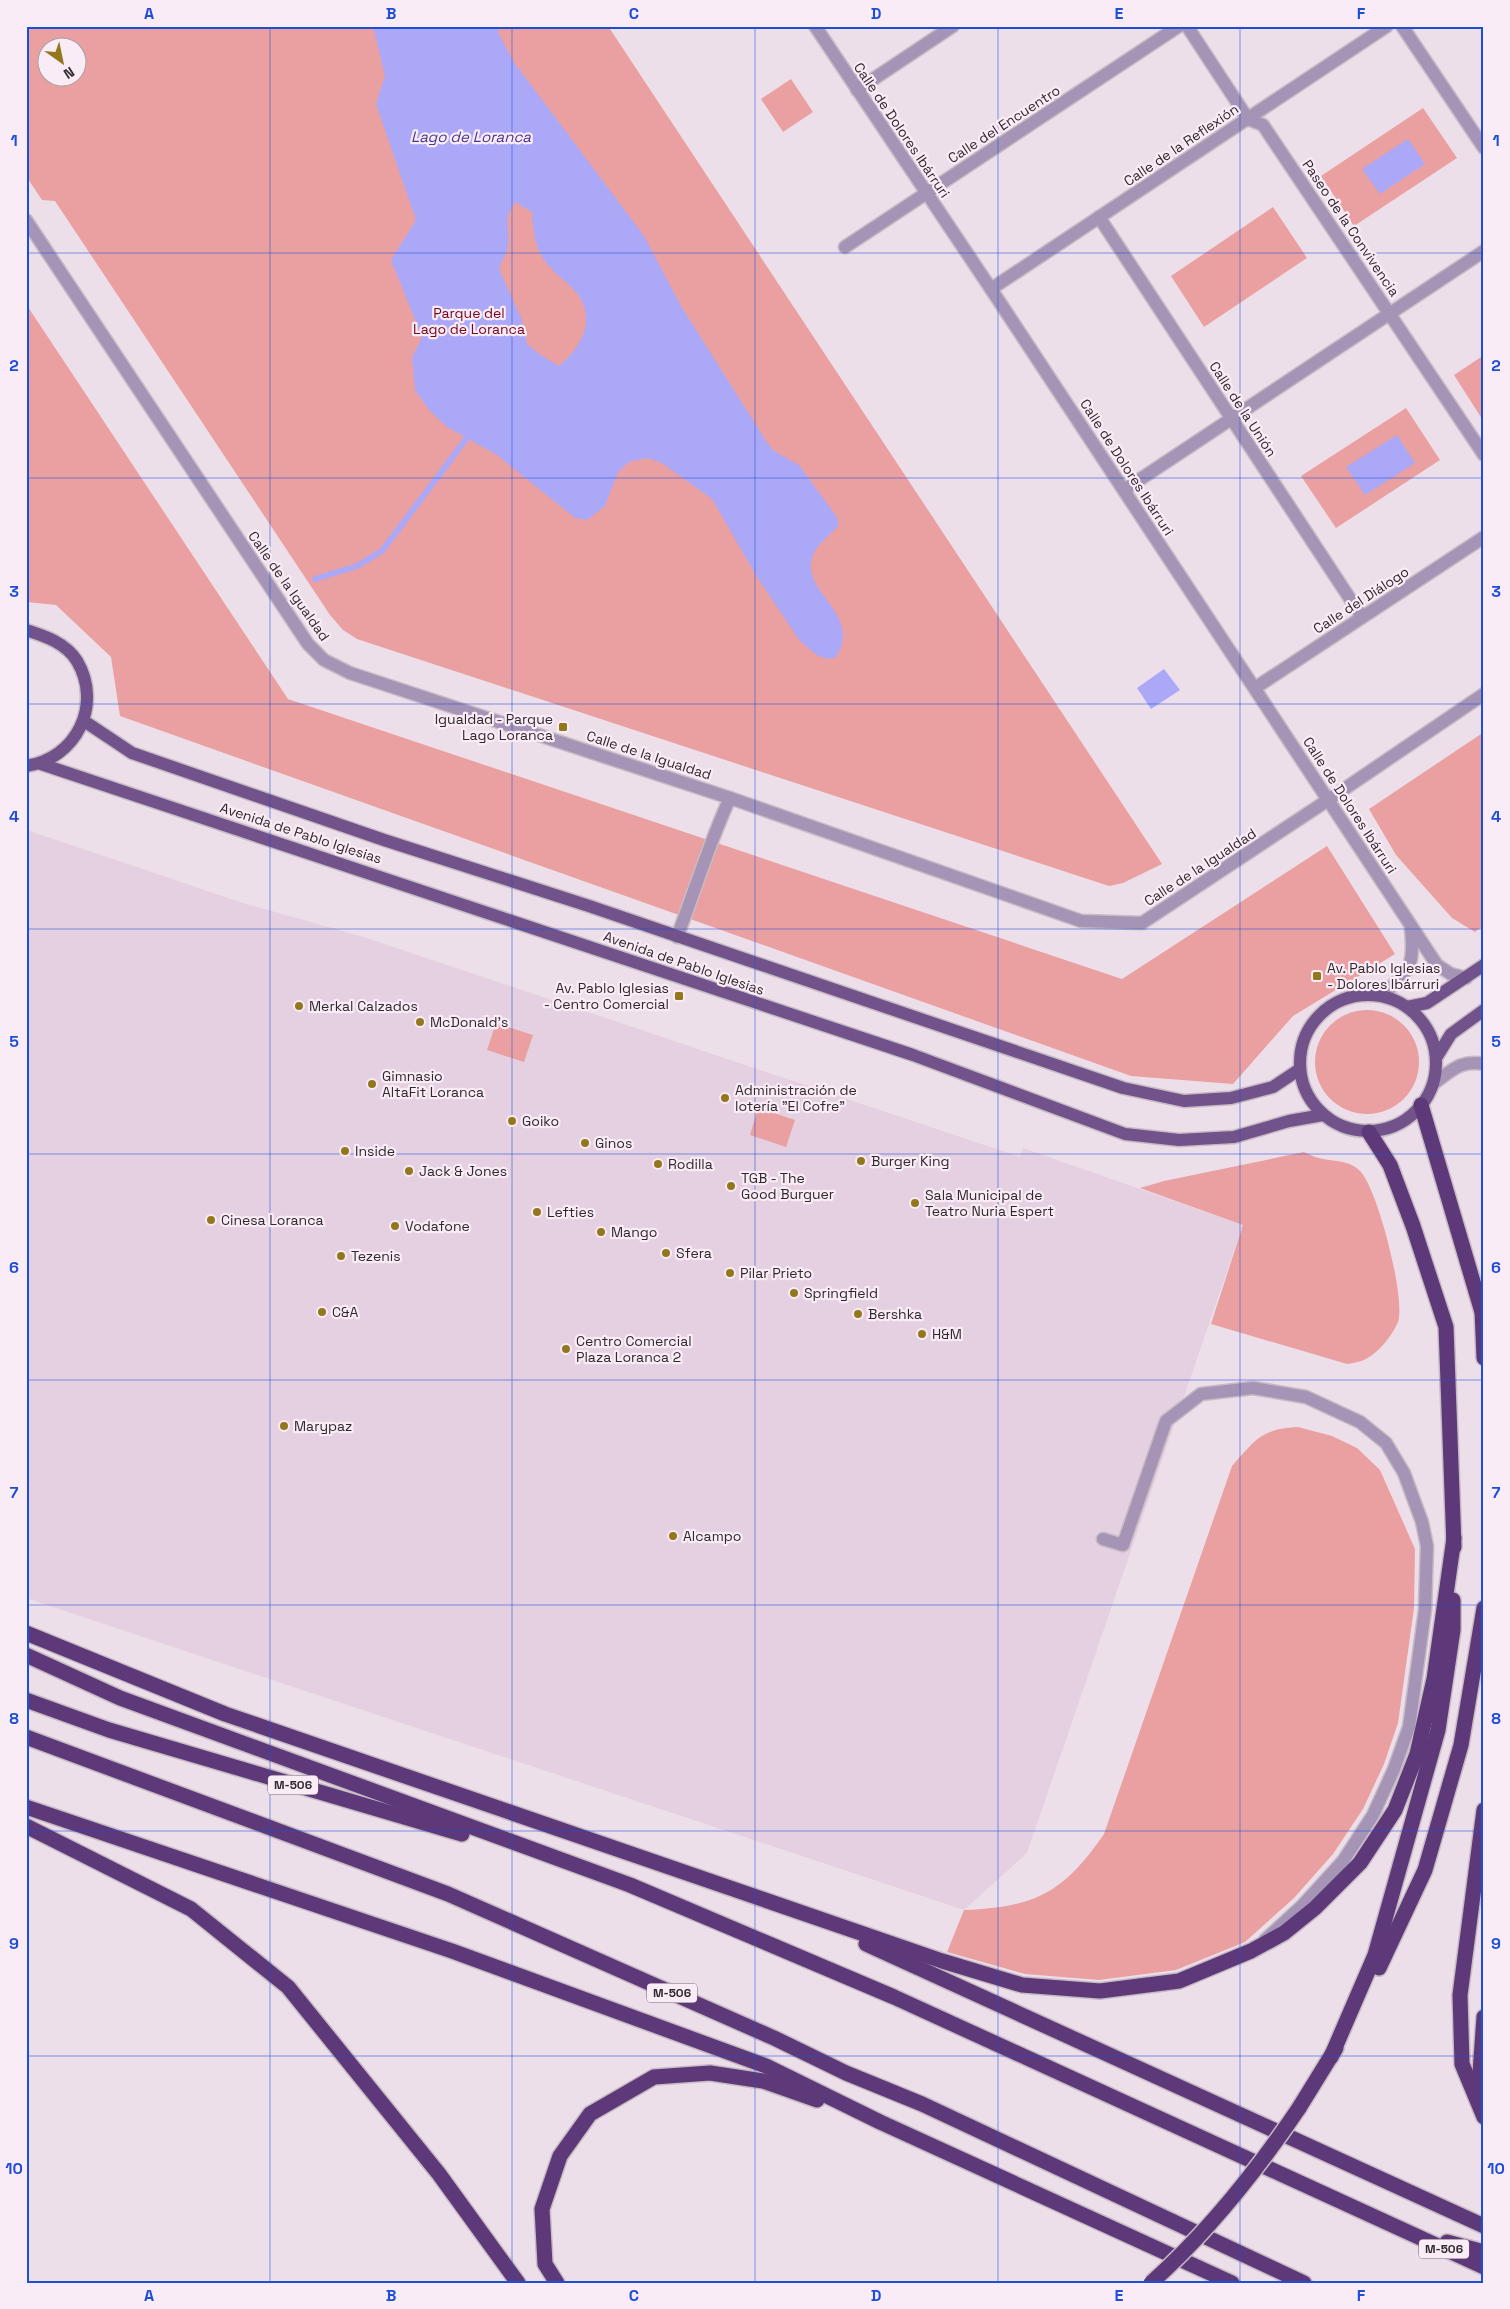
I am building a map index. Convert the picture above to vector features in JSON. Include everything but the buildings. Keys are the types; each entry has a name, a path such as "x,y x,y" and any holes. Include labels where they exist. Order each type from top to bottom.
{"highway":[{"path":"1421,1105 1483,1314 1484,1358"},
{"path":"1331,2057 1375,1955 1438,1730 1453,1630 1454,1538 1446,1327 1414,1226 1390,1165 1369,1132"},
{"path":"26,1633 225,1714 942,1961 1022,1984 1100,1991 1179,1980 1252,1951 1284,1933 1322,1902 1360,1863 1395,1810 1417,1754 1432,1688 1454,1538"},
{"path":"1152,2283 1216,2218 1257,2170 1331,2057 1384,1958 1425,1870 1461,1745 1484,1608"},
{"path":"26,1655 120,1698 562,1861"},
{"name":"M-506","path":"26,1700 128,1736 352,1803 562,1861 630,1885 894,1997 1484,2267"},
{"name":"M-506","path":"26,1737 448,1894 774,2038 846,2073 922,2104 1304,2283"},
{"path":"26,1807 452,1951 766,2066 880,2122 1232,2283"},
{"path":"1481,2111 1462,2064 1460,1995 1484,1810"},
{"path":"26,1826 190,1909 288,1987 439,2174 518,2283"},
{"path":"783,1906 1484,2226"},
{"path":"1481,2111 1484,2017"},
{"path":"557,2283 546,2264 542,2208 560,2156 590,2114 654,2077 710,2072 763,2081 880,2122"},
{"path":"1404,2230 1484,2252"}],"main road":[{"path":"26,630 54,639 77,660 87,690 84,721 68,747 41,764 26,766"},
{"name":"Avenida de Pablo Iglesias","path":"84,721 132,753 384,840 589,906 1123,1088 1184,1101 1231,1098 1273,1087 1300,1069"},
{"name":"Avenida de Pablo Iglesias","path":"41,764 913,1055 1125,1134 1179,1140 1234,1137 1323,1115"},
{"path":"1407,1007 1427,1004 1484,965"},
{"path":"1366,995 1382,996 1407,1007 1420,1019 1431,1037 1436,1058 1433,1084 1421,1105 1407,1119 1389,1128 1369,1132 1353,1130 1323,1115 1311,1101 1303,1085 1300,1069 1301,1051 1306,1033 1320,1014 1350,997 1366,995"},
{"path":"1436,1058 1451,1034 1484,1010"}],"street":[{"name":"Calle de Dolores Ibárruri","path":"815,26 1255,688 1411,927 1437,965 1451,974 1466,978"},
{"path":"857,90 953,26"},
{"name":"Calle del Encuentro","path":"845,247 1179,26"},
{"name":"Paseo de la Convivencia","path":"1187,26 1248,119 1263,125 1484,455"},
{"name":"Calle de la Reflexión","path":"991,289 1387,26"},
{"path":"1402,26 1484,148"},
{"name":"Calle de la Unión","path":"1099,217 1362,618"},
{"name":"Calle de la Igualdad","path":"26,220 308,644 324,660 350,673 730,798 1081,921 1142,923 1484,694"},
{"path":"1124,490 1484,251"},
{"name":"Calle del Diálogo","path":"1255,688 1484,537"},
{"path":"677,937 696,888 712,837 730,798"},
{"name":"Calle de Dolores Ibárruri","path":"1382,996 1409,969 1414,954 1411,927"},
{"path":"1433,1084 1454,1068 1470,1061 1484,1064"},
{"path":"1103,1538 1122,1545 1166,1421 1201,1394 1253,1388 1306,1397 1360,1422 1386,1443 1404,1473 1422,1522 1427,1546 1425,1610 1409,1727 1394,1769 1373,1815 1343,1861 1302,1906 1252,1951"}],"shaded area":[{"path":"27,830 243,903 364,937 1020,1157 1023,1148 1243,1225 1027,1853 964,1910 26,1598"}],"green space":[{"name":"Parque del Lago de Loranca","path":"26,26 608,26 1162,864 1123,883 1109,886 357,639 343,630 330,615 55,201 42,200 26,176"},
{"path":"791,79 813,112 783,132 761,99"},
{"path":"1423,108 1457,158 1354,226 1321,176"},
{"path":"1273,207 1307,258 1204,327 1171,276"},
{"path":"26,304 288,699 1122,979 1327,846 1395,954 1293,1016 1233,1084 1131,1076 120,716 111,657 56,605 26,602"},
{"path":"1484,355 1484,422 1454,375"},
{"path":"1406,408 1440,460 1336,528 1301,476"},
{"path":"1484,732 1484,925 1475,932 1452,918 1396,855 1369,809"},
{"path":"1367,1010 1387,1014 1396,1019 1410,1033 1415,1042 1419,1062 1415,1082 1410,1091 1396,1105 1387,1110 1367,1114 1347,1110 1338,1105 1324,1091 1319,1082 1315,1062 1319,1042 1324,1033 1338,1019 1347,1014"},
{"path":"496,1023 533,1035 524,1062 487,1050"},
{"path":"758,1108 795,1120 786,1147 750,1135"},
{"path":"1304,1152 1317,1158 1346,1163 1361,1172 1375,1200 1389,1246 1398,1292 1398,1322 1389,1338 1380,1348 1371,1356 1359,1362 1347,1364 1211,1324 1243,1225 1140,1188 1164,1181"},
{"path":"1298,1427 1332,1436 1357,1448 1380,1470 1415,1549 1414,1608 1398,1723 1384,1764 1363,1809 1333,1854 1294,1898 1245,1942 1176,1970 1099,1980 1025,1974 947,1952 964,1910 1010,1905 1046,1893 1075,1870 1104,1834 1232,1466 1260,1437 1275,1430"}],"water":[{"name":"Lago de Loranca","path":"373,26 497,26 499,34 513,61 644,236 681,306 766,441 774,451 799,465 836,516 839,525 817,548 811,565 813,578 842,627 843,641 836,657 829,659 818,656 800,641 757,577 712,499 662,463 647,458 629,462 618,472 605,506 587,520 575,518 497,455 447,427 429,410 415,390 412,358 422,337 391,260 416,220 376,104 385,76","holes":["515,202 532,212 534,233 540,253 551,268 574,290 585,310 586,320 581,340 568,358 559,366 527,344 522,320 499,269 508,246 508,214"]},
{"path":"1408,139 1425,164 1380,194 1362,169"},
{"path":"1397,435 1415,463 1365,495 1346,467"},
{"path":"1164,669 1180,690 1151,709 1137,688"}],"waterway":[{"path":"315,579 357,566 382,551 466,439"}],"place":[{"name":"Igualdad - Parque Lago Loranca","path":"563,727"},
{"name":"Av. Pablo Iglesias - Dolores Ibárruri","path":"1317,976"},
{"name":"Av. Pablo Iglesias - Centro Comercial","path":"679,996"},
{"name":"Merkal Calzados","path":"299,1006"},
{"name":"McDonald's","path":"420,1022"},
{"name":"Gimnasio AltaFit Loranca","path":"372,1084"},
{"name":"Administración de lotería \"El Cofre\"","path":"725,1098"},
{"name":"Goiko","path":"512,1121"},
{"name":"Ginos","path":"585,1143"},
{"name":"Inside","path":"345,1151"},
{"name":"Burger King","path":"861,1161"},
{"name":"Rodilla","path":"658,1164"},
{"name":"Jack & Jones","path":"409,1171"},
{"name":"TGB - The Good Burguer","path":"731,1186"},
{"name":"Sala Municipal de Teatro Nuria Espert","path":"915,1203"},
{"name":"Lefties","path":"537,1212"},
{"name":"Cinesa Loranca","path":"211,1220"},
{"name":"Vodafone","path":"395,1226"},
{"name":"Mango","path":"601,1232"},
{"name":"Sfera","path":"666,1253"},
{"name":"Tezenis","path":"341,1256"},
{"name":"Pilar Prieto","path":"730,1273"},
{"name":"Springfield","path":"794,1293"},
{"name":"C&A","path":"322,1312"},
{"name":"Bershka","path":"858,1314"},
{"name":"H&M","path":"922,1334"},
{"name":"Centro Comercial Plaza Loranca 2","path":"566,1349"},
{"name":"Marypaz","path":"284,1426"},
{"name":"Alcampo","path":"673,1536"}]}
